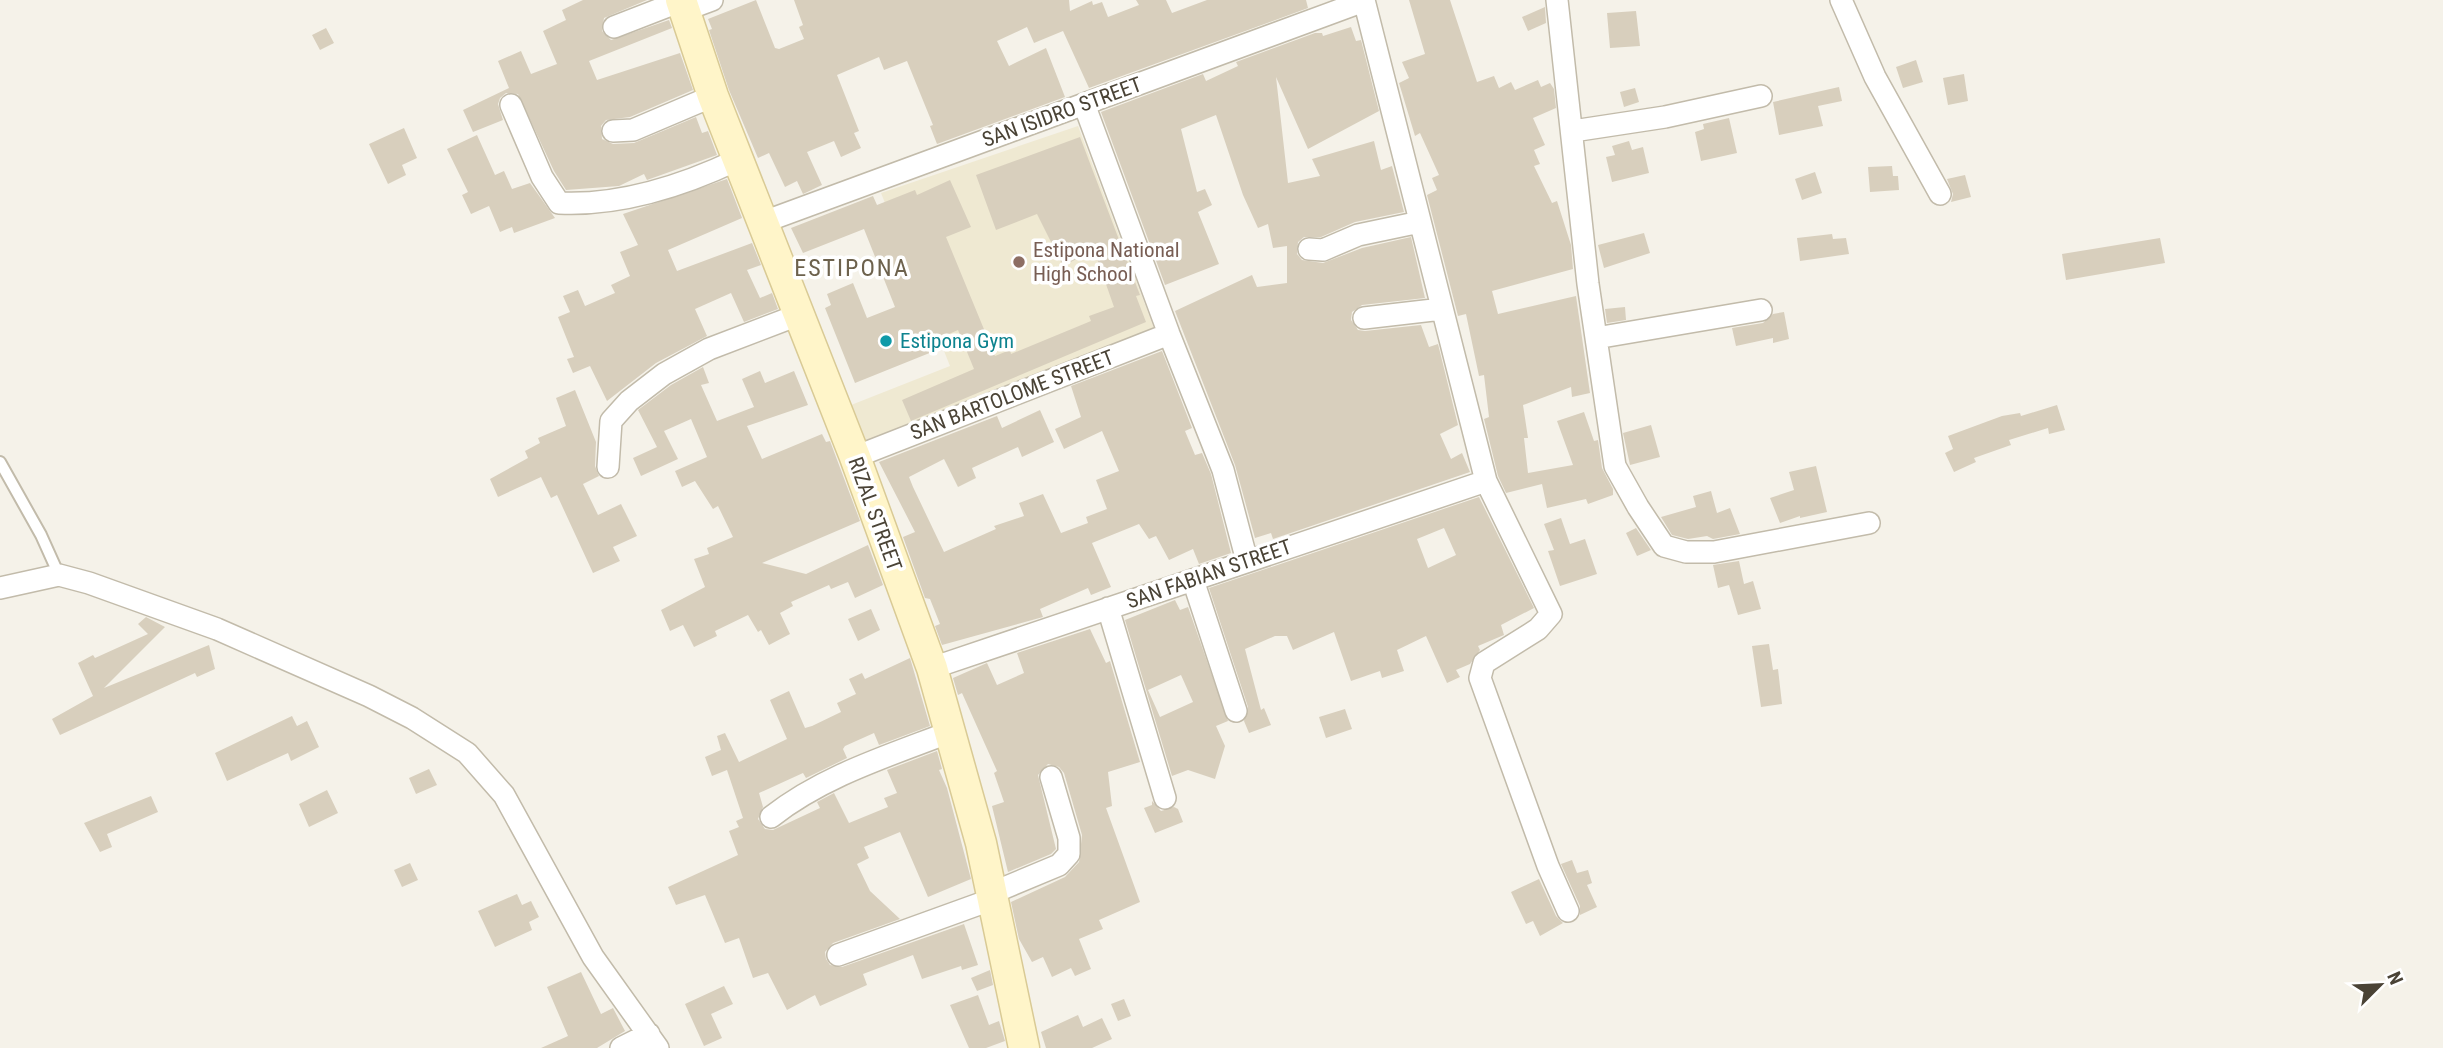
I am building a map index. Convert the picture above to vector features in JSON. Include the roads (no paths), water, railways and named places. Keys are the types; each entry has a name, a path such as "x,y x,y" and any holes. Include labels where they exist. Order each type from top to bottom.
{"main road":[{"name":"RIZAL STREET","path":"682,3 737,160 855,457 932,668 981,843 1020,1046"}],"street":[{"path":"614,27 682,3 712,0"},
{"path":"1364,0 1486,481 1551,614 1538,629 1483,663 1480,678 1567,911"},
{"name":"SAN ISIDRO STREET","path":"761,223 1364,0"},
{"path":"1557,0 1596,338 1615,466 1664,546 1686,552 1714,552 1869,523"},
{"path":"1841,0 1875,77 1940,194"},
{"path":"613,131 633,130 713,96"},
{"path":"1573,131 1665,117 1761,96"},
{"path":"1084,104 1168,334 1223,470 1247,561"},
{"path":"511,105 542,177 559,203 585,204 641,194 696,179 737,160"},
{"path":"1309,249 1323,250 1358,235 1420,222"},
{"path":"1364,318 1442,309"},
{"path":"1596,338 1761,310"},
{"path":"608,467 611,421 629,401 664,374 709,349 798,315"},
{"name":"SAN BARTOLOME STREET","path":"855,457 1168,334"},
{"name":"SAN FABIAN STREET","path":"932,668 1486,481"},
{"path":"0,589 59,575 217,629 369,696 412,718 467,753 504,795 593,957 653,1041 621,1048"},
{"path":"1193,580 1236,711"},
{"path":"1108,608 1165,798"},
{"path":"771,817 796,798 865,764 950,732"},
{"path":"838,956 992,896 1059,865 1069,855 1069,838 1051,777"}],"lane":[{"path":"0,462 41,535 59,575"}],"place":[{"name":"Estipona National High School","path":"1019,262"},
{"name":"Estipona Gym","path":"886,341"}],"district":[{"name":"ESTIPONA","path":"852,268"}]}
